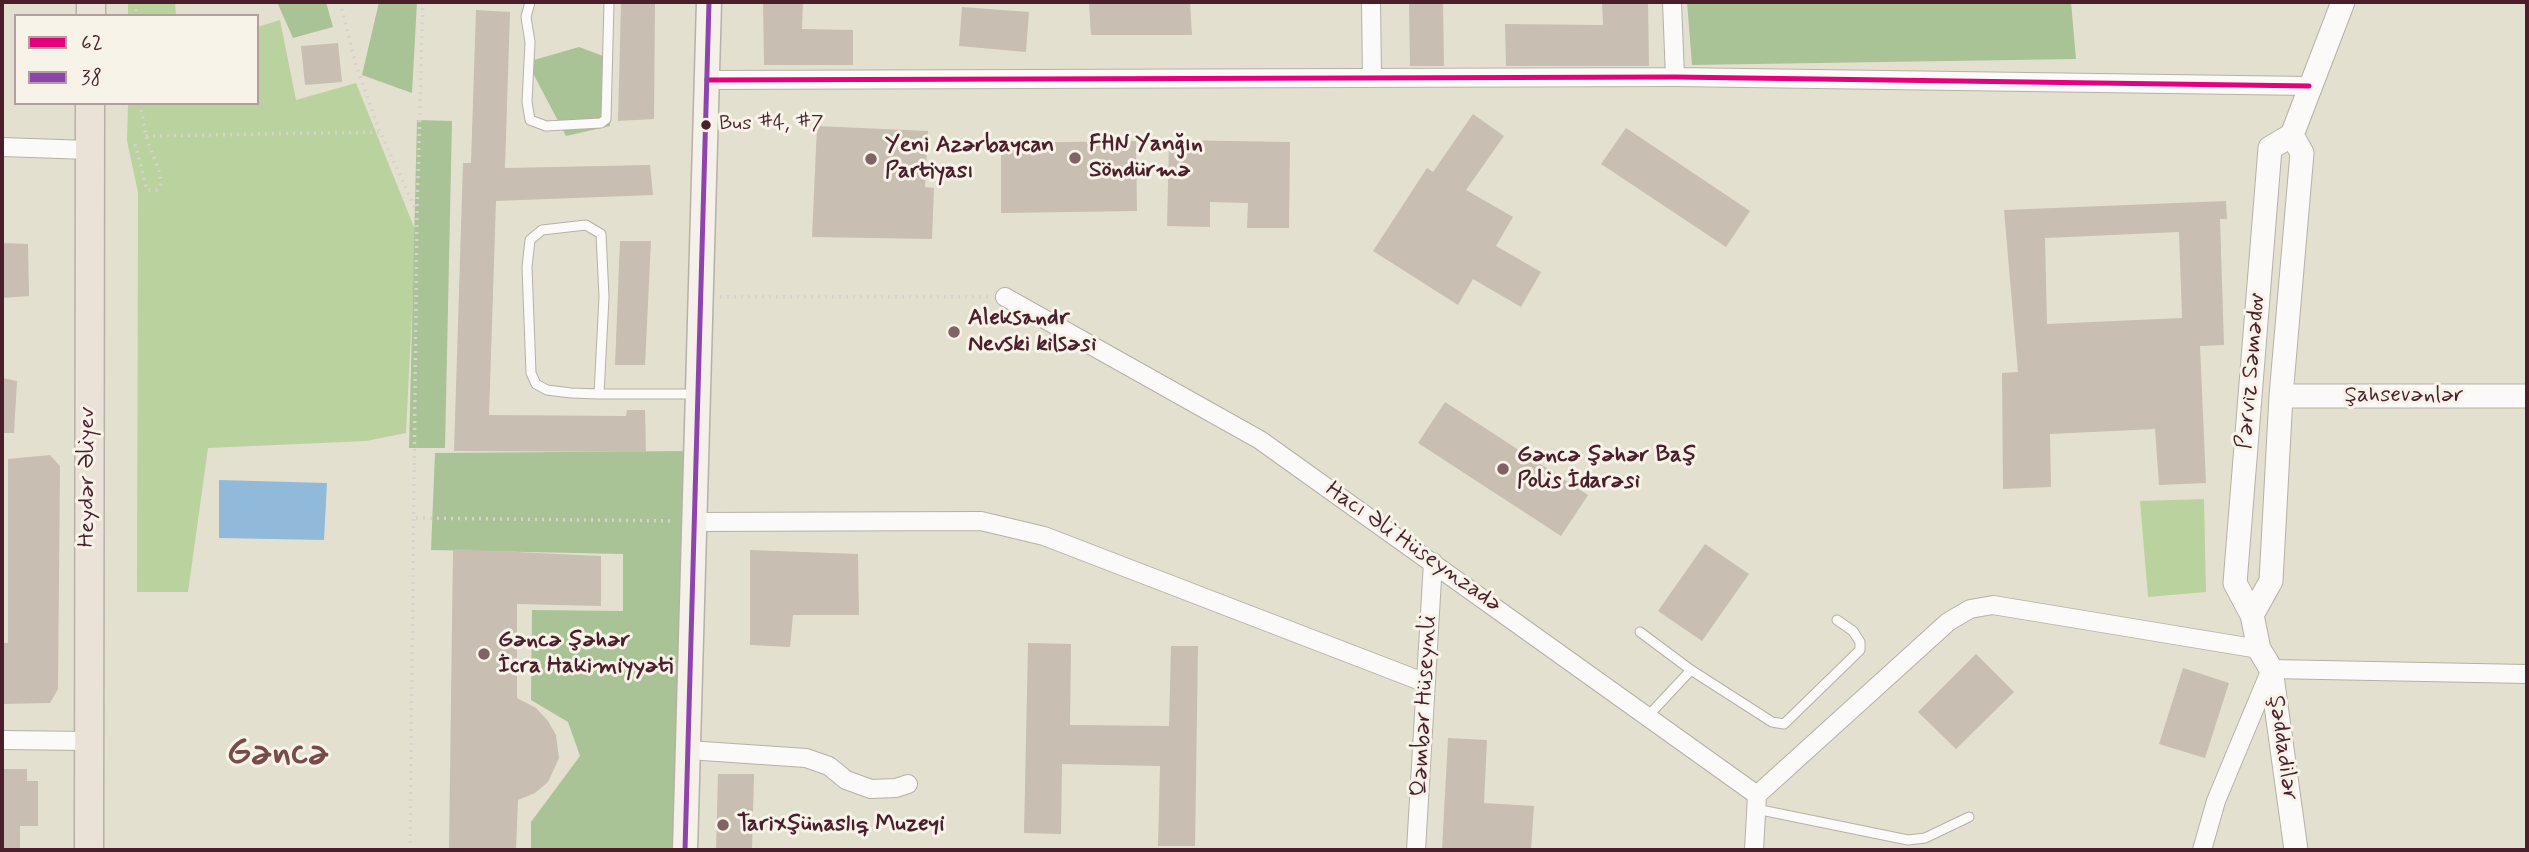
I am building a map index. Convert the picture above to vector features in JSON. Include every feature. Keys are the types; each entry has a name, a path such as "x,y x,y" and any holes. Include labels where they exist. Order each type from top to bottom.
{"main road":[{"path":"685,850 709,2"},
{"name":"Heydər Əliyev","path":"89,850 90,105"}],"street":[{"path":"1371,2 1372,78"},
{"path":"1672,2 1675,77"},
{"name":"Pərviz Səmədov","path":"2259,649 2252,615 2235,583 2270,148 2292,135 2343,2"},
{"path":"707,80 1675,77 2309,86"},
{"name":"Pərviz Səmədov","path":"2252,615 2271,581 2281,397 2302,153 2292,135"},
{"path":"2,147 89,150"},
{"name":"Hacı Əli Hüseynzadə","path":"1005,297 1260,440 1648,716 1757,802"},
{"name":"Şahsevənlər","path":"2281,397 2527,396"},
{"path":"694,522 981,521 1044,536 1426,683"},
{"name":"Qəmbər Hüseynli","path":"1416,850 1433,562"},
{"path":"1754,850 1757,802 1948,622 1970,609 1993,605 2259,649"},
{"name":"Şəddadilər","path":"2259,649 2271,669 2296,850"},
{"path":"2202,850 2216,801 2271,669 2527,674"},
{"path":"2,740 88,741"},
{"path":"688,750 806,758 829,766 846,780 871,789 896,788 908,784"}],"lane":[{"path":"530,2 526,17 530,43 527,102 530,120 546,125 601,123 606,119 609,2"},
{"path":"599,394 604,297 601,234 586,225 542,230 530,240 527,267 531,373 536,384 547,390 599,394 698,394"},
{"path":"1640,632 1691,670 1772,722 1784,724 1860,650 1860,642 1853,631 1837,620"},
{"path":"1648,716 1691,670"},
{"path":"1757,802 1908,840 1925,838 1969,817"}],"path":[{"path":"340,2 356,65 380,132 417,212"},
{"path":"410,850 416,518 417,212 423,2"},
{"path":"135,144 147,190 157,190 161,184 160,174 146,136 140,105"},
{"path":"146,136 380,132"},
{"path":"701,297 1005,297"},
{"path":"416,518 694,522"}],"green space":[{"path":"128,2 175,2 176,14 128,14"},
{"path":"277,2 326,2 333,27 293,38"},
{"path":"379,2 417,2 412,93 362,75"},
{"path":"1687,2 2071,2 2076,59 1692,65"},
{"path":"280,20 296,100 356,83 416,232 406,433 366,441 208,448 188,592 137,592 138,192 127,141 128,105 259,105 259,26"},
{"path":"579,47 611,59 610,126 566,136 527,62"},
{"path":"417,120 452,121 445,448 409,448"},
{"path":"687,451 679,850 531,850 531,822 580,756 568,722 531,700 532,610 623,611 623,554 431,550 435,453"},
{"path":"2204,499 2206,592 2148,597 2140,501"}],"water":[{"path":"219,480 327,483 324,540 219,538"}],"building":[{"path":"621,2 655,2 654,119 618,121"},
{"path":"763,2 803,2 802,29 853,30 853,65 764,65"},
{"path":"1089,2 1190,2 1192,35 1091,35"},
{"path":"1409,2 1443,2 1444,66 1410,66"},
{"path":"1602,2 1648,2 1649,66 1506,66 1505,24 1603,25"},
{"path":"962,7 1029,12 1026,52 959,46"},
{"path":"476,10 510,12 505,168 650,165 653,195 496,201 489,415 626,416 627,410 645,410 646,452 454,451 463,163 471,163"},
{"path":"338,43 342,82 305,85 301,46"},
{"path":"1473,114 1504,136 1466,190 1513,217 1496,246 1541,272 1521,307 1473,279 1458,305 1373,251 1427,168 1433,172"},
{"name":"Yeni Azərbaycan Partiyası","path":"817,126 928,131 925,187 934,188 932,239 812,237"},
{"path":"1626,128 1750,211 1726,247 1601,164"},
{"path":"1169,140 1290,142 1289,228 1247,228 1248,203 1210,202 1210,227 1167,226"},
{"path":"1136,141 1137,211 1001,213 1001,143"},
{"path":"2226,201 2227,219 2220,219 2224,345 2200,346 2206,483 2159,485 2155,429 2050,434 2051,487 2003,489 2002,373 2018,372 2004,210","holes":["2179,232 2182,318 2047,324 2045,238"]},
{"path":"620,241 651,241 645,365 615,365"},
{"path":"2,243 28,244 29,296 2,298"},
{"path":"2,378 17,381 14,433 2,433"},
{"name":"Gəncə şəhər Baş Polis İdarəsi","path":"1445,402 1588,495 1561,536 1418,443"},
{"path":"50,455 60,466 58,689 50,703 2,704 2,643 8,643 8,459"},
{"path":"1705,544 1749,574 1702,641 1658,611"},
{"name":"Gəncə şəhər İcra Hakimiyyəti","path":"453,549 601,556 601,606 517,604 517,698 536,708 548,721 556,735 559,758 548,782 535,793 518,800 516,850 449,850"},
{"path":"750,550 858,554 859,615 793,615 790,647 750,645"},
{"path":"1028,643 1071,644 1070,725 1169,726 1171,646 1198,646 1195,846 1158,846 1160,766 1062,764 1061,834 1024,833"},
{"path":"1976,654 2014,692 1956,749 1918,712"},
{"path":"2183,668 2229,683 2205,758 2159,744"},
{"path":"1448,738 1487,740 1484,803 1534,806 1531,850 1442,850"},
{"path":"2,769 27,769 27,781 38,781 38,826 20,826 20,850 2,850"},
{"path":"718,774 754,774 752,850 716,850"}],"transit line":[{"name":"38","path":"685,850 709,2"},
{"name":"62","path":"707,80 1675,77 2309,86"}],"place":[{"name":"Bus #4, #7","path":"706,125"},
{"name":"FHN Yanğın Söndürmə","path":"1075,158"},
{"name":"Yeni Azərbaycan Partiyası","path":"871,159"},
{"name":"Aleksandr Nevski kilsəsi","path":"954,332"},
{"name":"Gəncə şəhər Baş Polis İdarəsi","path":"1503,469"},
{"name":"Gəncə şəhər İcra Hakimiyyəti","path":"484,654"},
{"name":"Tarixşünaslıq Muzeyi","path":"723,825"}],"district":[{"name":"Gəncə","path":"278,755"}]}
